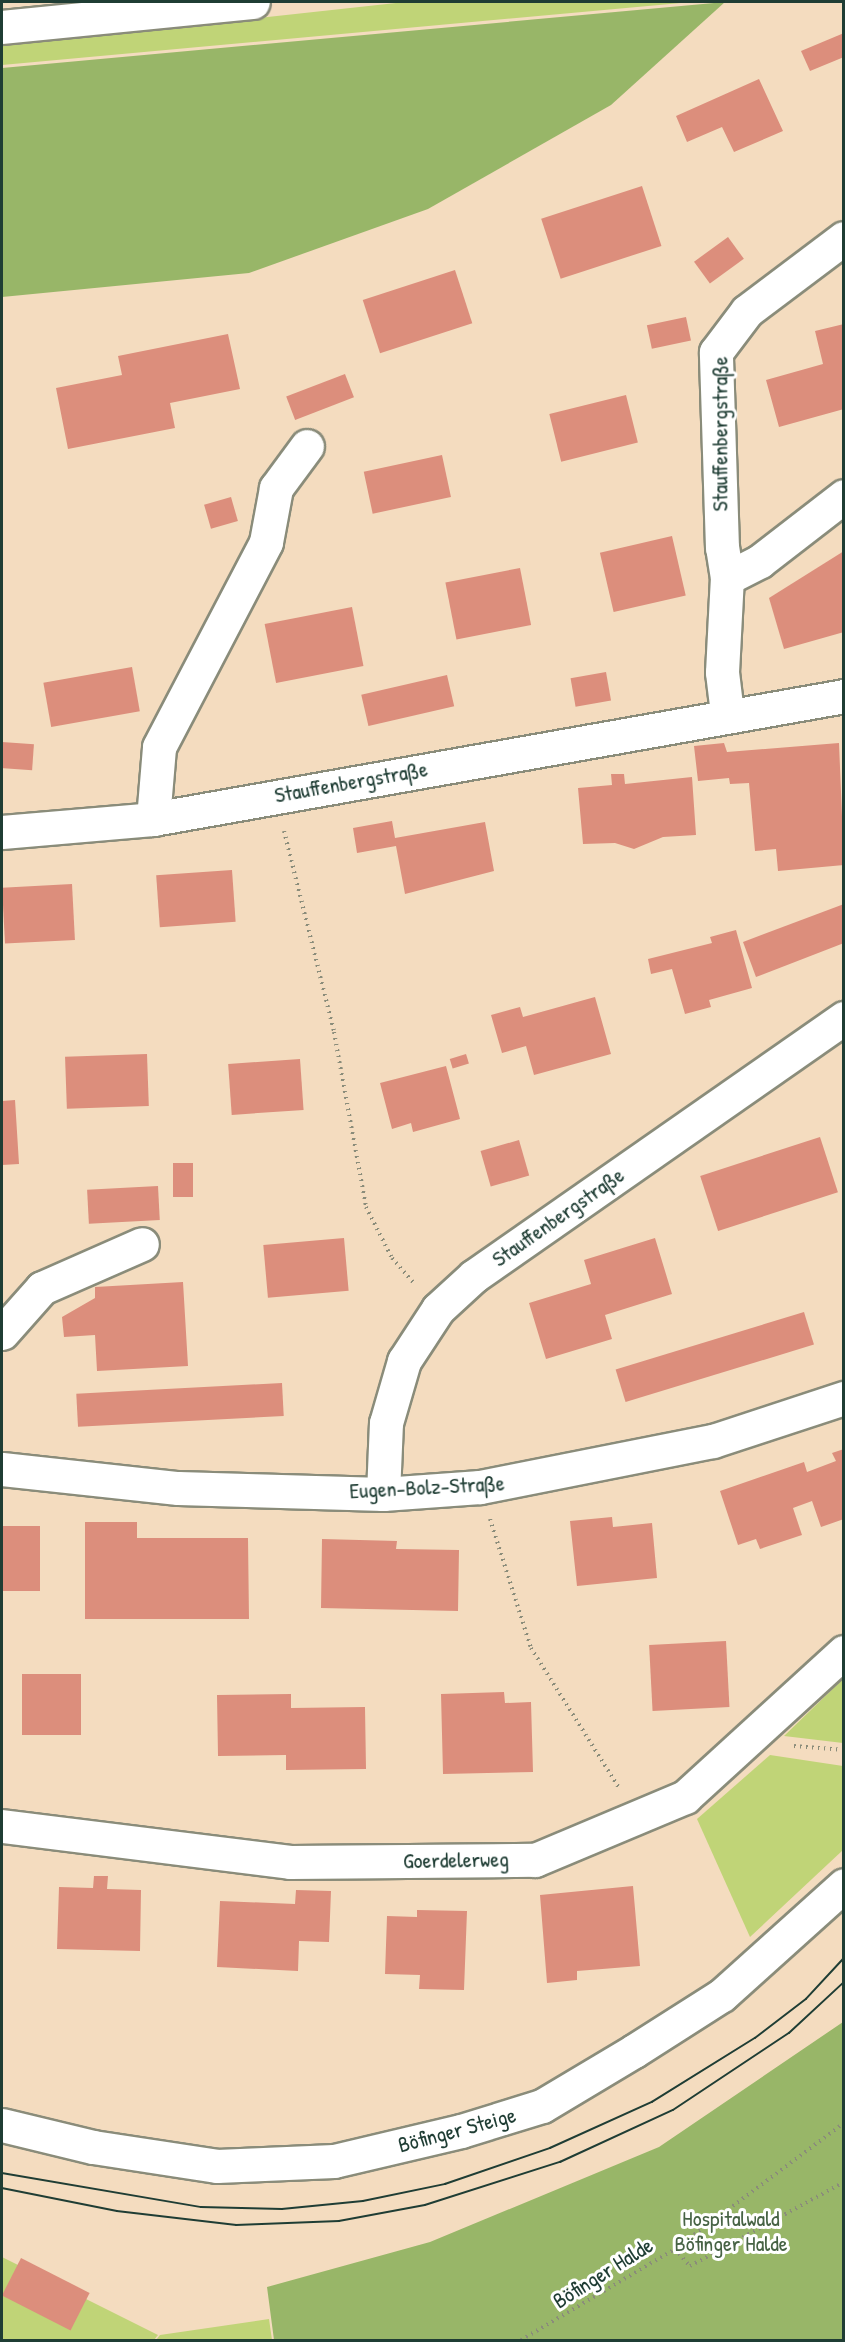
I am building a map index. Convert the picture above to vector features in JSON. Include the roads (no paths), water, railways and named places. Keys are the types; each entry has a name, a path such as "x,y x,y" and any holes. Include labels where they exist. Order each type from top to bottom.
{"street":[{"path":"2,27 253,2"},
{"name":"Stauffenbergstraße","path":"727,713 722,672 728,578 722,548 716,352 747,311 843,238"},
{"path":"153,819 159,747 266,542 276,488 307,446"},
{"path":"728,578 760,561 843,496"},
{"name":"Stauffenbergstraße","path":"2,832 153,819 727,713 843,696"},
{"name":"Stauffenbergstraße","path":"383,1494 386,1423 404,1361 438,1309 474,1276 843,1018"},
{"path":"2,1333 42,1288 142,1244"},
{"name":"Eugen-Bolz-Straße","path":"2,1469 178,1488 383,1494 480,1487 713,1441 843,1398"},
{"name":"Goerdelerweg","path":"2,1826 290,1862 535,1860 685,1797 760,1734 843,1652"},
{"name":"Böfinger Steige","path":"2,2125 93,2147 217,2166 334,2161 461,2132 542,2106 722,1995 843,1885"}],"tram line":[{"path":"2,2173 201,2207 282,2209 363,2201 445,2184 550,2148 652,2102 755,2038 806,1999 844,1958"},
{"path":"2,2188 117,2211 236,2225 339,2221 425,2205 560,2162 673,2110 789,2033 844,1982"}],"park label":[{"name":"Hospitalwald Böfinger Halde","path":"731,2230"}]}
